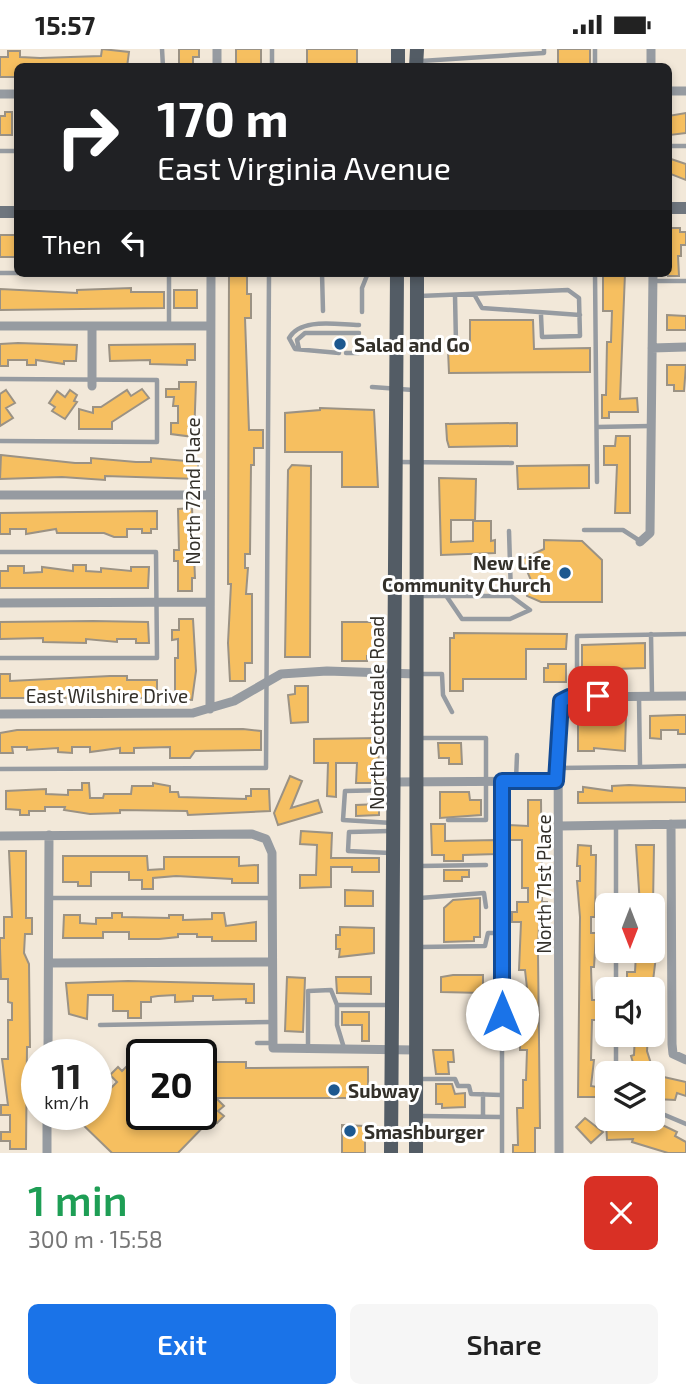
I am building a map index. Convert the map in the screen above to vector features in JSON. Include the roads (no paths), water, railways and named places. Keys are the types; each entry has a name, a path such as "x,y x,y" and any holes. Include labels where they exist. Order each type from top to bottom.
{"main road":[{"name":"North Scottsdale Road","path":"391,1153 394,1049 397,277"},
{"name":"North Scottsdale Road","path":"416,1153 417,277"},
{"path":"392,1105 415,1110"}],"street":[{"name":"North 72nd Place","path":"210,709 211,277"},
{"path":"640,542 650,533 652,277"},
{"path":"0,326 210,326"},
{"path":"92,326 92,383"},
{"path":"652,348 686,348"},
{"path":"0,495 209,495"},
{"path":"0,603 209,602"},
{"name":"East Wilshire Drive","path":"0,714 193,713 234,701 281,674 396,671 416,674"},
{"path":"577,697 686,696"},
{"name":"North 71st Place","path":"559,1153 561,801 556,768 561,701 577,697"},
{"path":"394,786 415,782 556,781"},
{"path":"671,824 672,1044 673,1054 686,1060"},
{"path":"560,826 686,824"},
{"path":"0,836 252,834 266,839 272,853 272,1046 415,1050"},
{"path":"48,835 48,1039"},
{"path":"48,963 271,962"},
{"path":"47,1130 47,1153"}],"lane":[{"path":"416,59 544,53 544,49"},
{"path":"169,277 169,326"},
{"path":"0,769 266,768 269,277"},
{"path":"321,277 323,311"},
{"path":"362,312 367,277"},
{"path":"595,277 597,482"},
{"path":"652,277 686,281"},
{"path":"417,296 568,290 579,298 578,337 542,337 541,315"},
{"path":"474,294 482,308 541,315 580,315"},
{"path":"455,295 456,344"},
{"path":"339,353 299,350 290,345 289,338 298,328 359,325"},
{"path":"299,350 297,340 305,333 359,333"},
{"path":"346,353 359,353"},
{"path":"0,379 92,383 157,380 157,442 0,441"},
{"path":"372,387 417,391"},
{"path":"597,427 652,426"},
{"path":"396,462 512,463"},
{"path":"509,530 511,596"},
{"path":"584,530 623,530 640,542"},
{"path":"0,552 156,552 158,603 157,658 0,658"},
{"path":"416,596 447,596 511,596 530,610 510,619 462,619 447,596"},
{"path":"651,634 652,696"},
{"path":"577,697 577,636 686,634"},
{"path":"416,674 442,674 443,695 452,712"},
{"path":"639,696 640,767"},
{"path":"415,738 486,739 486,820 448,820"},
{"path":"516,781 517,755"},
{"path":"556,768 686,767"},
{"path":"502,781 502,1153"},
{"path":"394,786 345,791 344,821 394,827"},
{"path":"616,825 616,893"},
{"path":"394,827 349,832 348,851 394,853"},
{"path":"415,866 486,865"},
{"path":"415,899 484,893 485,907"},
{"path":"48,898 271,898"},
{"path":"415,947 485,946 487,934 502,933"},
{"path":"308,1049 308,991 331,991 337,1005 337,1025 344,1048"},
{"path":"337,1005 394,1005"},
{"path":"100,1025 271,1022"},
{"path":"257,1043 272,1046"},
{"path":"415,1079 455,1079 458,1086 469,1086 470,1094 501,1095"},
{"path":"483,1094 483,1117"},
{"path":"415,1110 501,1117"},
{"path":"665,1114 686,1124"}],"place":[{"name":"Salad and Go","path":"340,344"},
{"name":"New Life Community Church","path":"565,573"},
{"name":"Subway","path":"334,1090"},
{"name":"Smashburger","path":"350,1131"}]}
